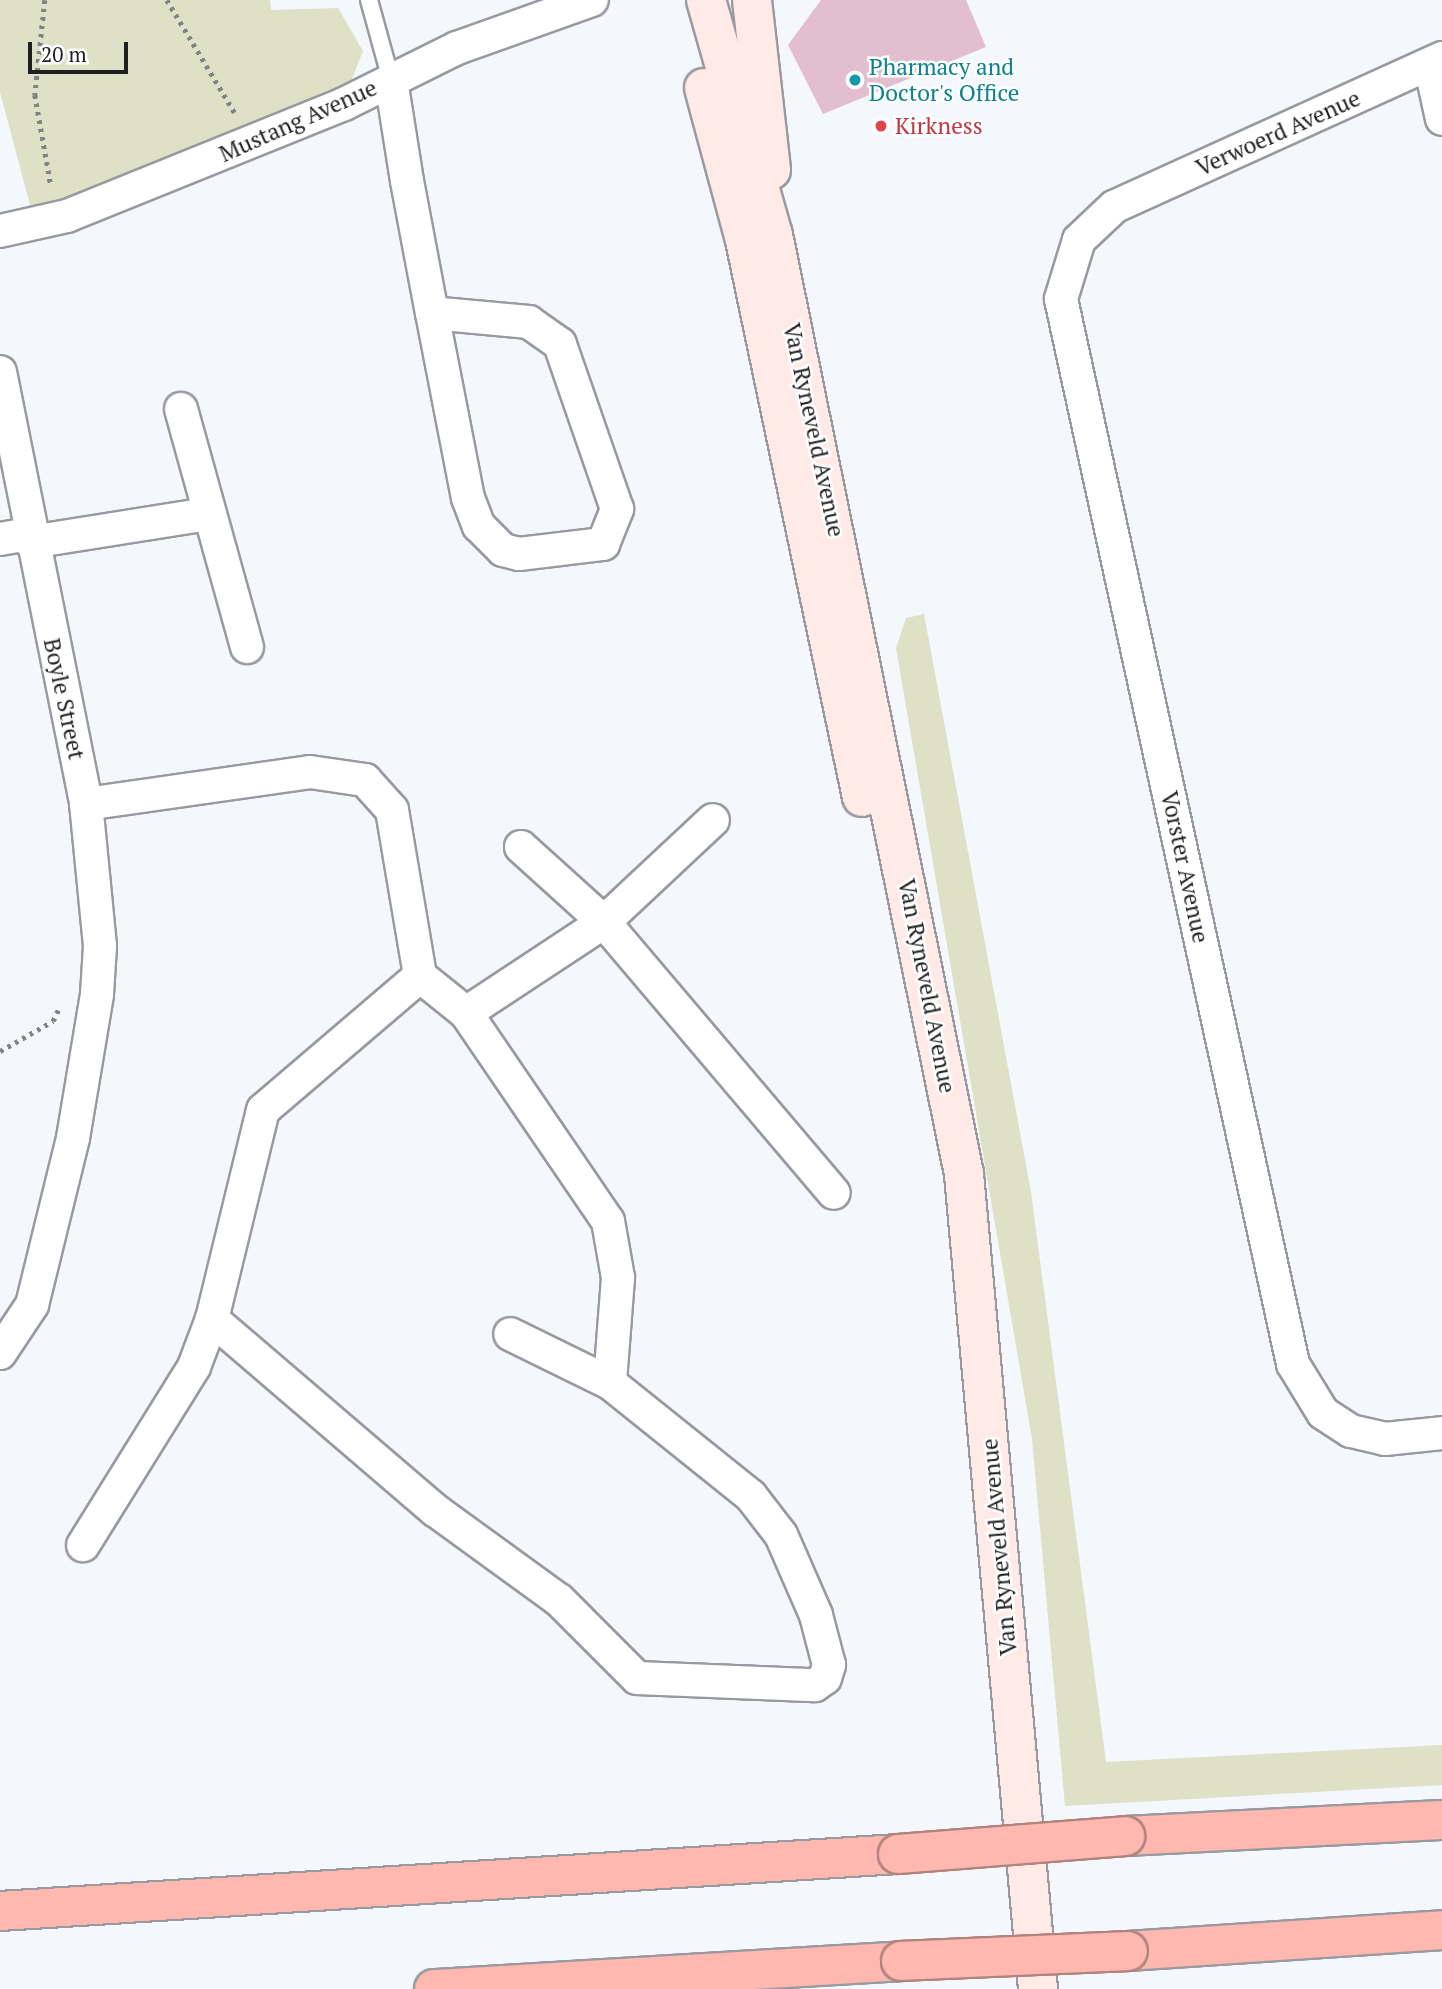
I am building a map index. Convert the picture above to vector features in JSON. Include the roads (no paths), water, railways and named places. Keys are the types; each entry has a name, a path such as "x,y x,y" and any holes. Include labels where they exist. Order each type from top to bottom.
{"highway":[{"path":"0,1911 898,1854 1125,1836 1442,1819"},
{"path":"434,1989 901,1961 1128,1951 1442,1930"}],"main road":[{"name":"Van Ryneveld Avenue","path":"681,0 748,253 939,1177 997,1764 1012,1989"},
{"name":"Van Ryneveld Avenue","path":"706,0 773,235 964,1174 1038,1989"},
{"path":"752,0 771,136 773,235"}],"street":[{"name":"Mustang Avenue","path":"0,231 53,221 253,143 457,48 592,0"},
{"path":"1436,61 1442,119"},
{"name":"Verwoerd Avenue","path":"1114,207 1436,61"},
{"path":"391,80 432,313 468,498 489,540 503,550 536,555 603,544 617,509 560,344 529,321 432,313"},
{"name":"Vorster Avenue","path":"1114,207 1079,240 1061,299 1293,1364 1317,1405 1351,1431 1385,1439 1442,1433"},
{"name":"Boyle Street","path":"0,372 20,539 86,804 100,946 97,994 73,1138 32,1305 0,1353"},
{"path":"181,410 207,514 247,647"},
{"path":"20,539 207,514"},
{"path":"86,804 310,772 365,780 392,810 420,976 466,1013 608,1221 618,1278 610,1383"},
{"path":"466,1013 604,922 713,820"},
{"path":"521,847 604,922 834,1193"},
{"path":"83,1545 178,1398 212,1319 263,1110 420,976"},
{"path":"212,1319 435,1510 559,1600 638,1678 815,1685 829,1665 781,1535 751,1496 610,1383 510,1334"}],"lane":[{"path":"369,0 391,80"}],"place":[{"name":"Pharmacy and Doctor's Office","path":"855,80"},
{"name":"Kirkness","path":"881,126"}]}
